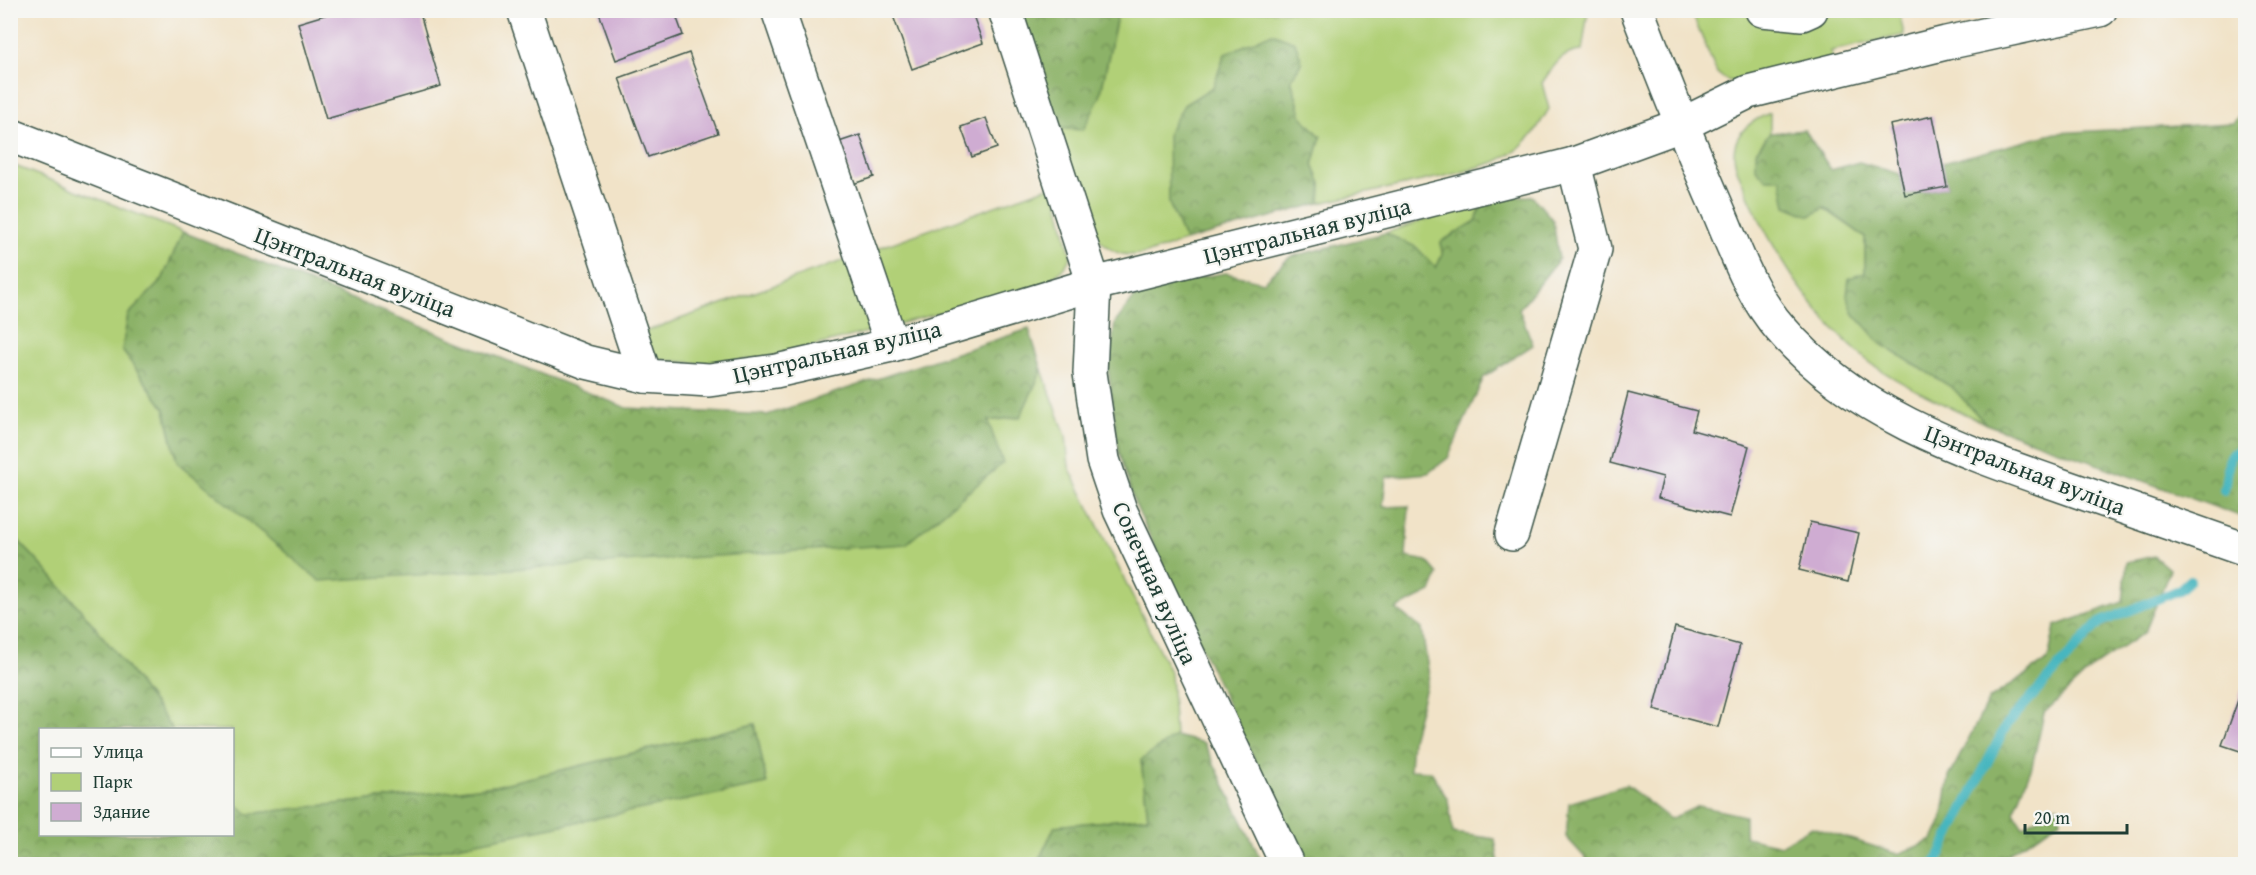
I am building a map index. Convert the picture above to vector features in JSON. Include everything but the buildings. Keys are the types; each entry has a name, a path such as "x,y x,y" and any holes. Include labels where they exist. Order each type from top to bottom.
{"street":[{"path":"524,10 645,376"},
{"path":"778,10 892,345"},
{"path":"1005,10 1094,284"},
{"name":"Цэнтральная вуліца","path":"1637,10 1681,125 1750,284 1779,328 1816,365 1858,396 1902,422 1972,454 2246,550"},
{"path":"1762,10 1802,14 1811,10"},
{"name":"Цэнтральная вуліца","path":"10,135 586,362 645,376 720,379 776,372 892,345 1094,284 1574,164 1681,125 1748,92 1946,43 2100,10"},
{"path":"1512,534 1595,249 1574,164"},
{"name":"Сонечная вуліца","path":"1094,284 1090,373 1104,460 1110,480 1125,520 1287,864"}],"green space":[{"path":"1020,11 1118,11 1100,97 1083,130 1054,128"},
{"path":"1118,11 1588,11 1582,51 1563,57 1542,83 1549,109 1534,133 1516,151 1495,162 1459,173 1320,203 1321,184 1313,165 1321,137 1302,117 1291,79 1302,62 1225,54 1213,87 1184,105 1169,203 1185,241 1154,251 1130,255 1108,247 1096,235 1086,219 1070,180 1054,128 1100,97"},
{"path":"1691,11 1899,11 1904,35 1831,51 1832,59 1738,83 1726,80 1717,73"},
{"path":"1272,33 1295,42 1302,62 1291,79 1302,117 1321,137 1313,165 1321,184 1320,203 1185,241 1169,203 1168,133 1184,105 1213,87 1225,54"},
{"path":"2245,108 2245,518 1986,424 1953,388 1881,344 1854,314 1847,296 1849,278 1865,273 1865,237 1825,208 1810,216 1786,206 1781,179 1766,179 1756,169 1756,151 1770,133 1805,130 1831,170 1859,162 1900,174 1905,195 1947,187 1942,163 2056,133 2233,123"},
{"path":"1770,113 1770,133 1756,151 1781,179 1865,237 1865,273 1881,344 1953,388 1986,424 1921,393 1874,366 1843,339 1795,281 1758,216 1734,158 1737,140 1744,129 1753,121"},
{"path":"10,164 183,232 162,280 128,315 122,350 165,409 177,462 987,421 1020,417 1042,370 1066,436 1069,467 1171,674 1175,736 1141,761 1148,817 1055,826 1037,864 367,864 767,784 755,724 495,786 248,814 234,803 234,728 171,728 96,628 11,533"},
{"path":"1054,185 1071,257 1058,274 1039,287 772,357 706,364 650,359 641,333"},
{"path":"1532,196 1553,220 1559,259 1519,309 1533,345 1484,377 1448,458 1428,473 1386,477 1383,507 1409,506 1406,557 1427,561 1438,574 1431,592 1396,609 1422,629 1429,676 1412,739 1410,770 1431,771 1448,800 1453,833 1495,839 1499,864 1307,864 1240,731 1135,504 1119,453 1108,368 1115,323 1134,298 1157,284 1226,273 1263,282 1290,257 1385,233 1416,247 1436,268 1442,255 1441,242 1476,221 1483,201 1500,197"},
{"path":"1483,201 1476,221 1441,242 1442,255 1436,268 1416,247 1385,233"},
{"path":"183,232 627,408 767,415 1029,329 1042,370 1020,417 988,421 1003,463 906,544 320,581 177,462 165,409 122,350 128,315 162,280"},
{"path":"11,533 96,628 171,728 39,728 39,836 234,836 234,803 248,814 495,786 755,724 767,784 367,864 11,864"},
{"path":"2154,556 2170,570 2145,632 2093,667 2044,713 2032,766 2014,812 2023,827 2057,805 2061,820 1993,864 1591,864 1566,837 1569,803 1626,785 1670,819 1699,806 1745,816 1745,837 1781,845 1812,827 1898,854 1933,840 1942,820 1949,777 1989,699 2048,660 2055,626 2123,602 2127,562"},
{"path":"1175,736 1204,743 1263,864 1037,864 1055,826 1148,817 1141,760"}],"waterway":[{"path":"2224,490 2230,456 2242,448 2246,449"},
{"path":"1935,864 2007,724 2099,623 2179,590 2190,580"}]}
